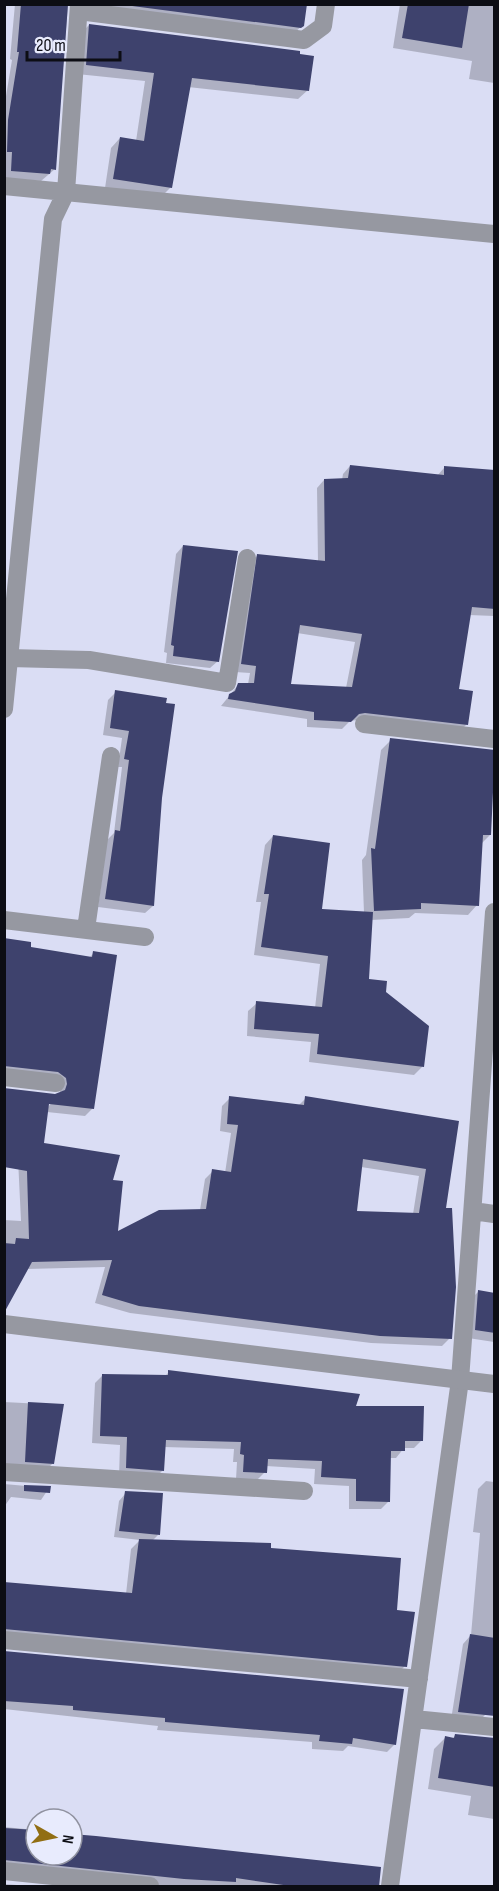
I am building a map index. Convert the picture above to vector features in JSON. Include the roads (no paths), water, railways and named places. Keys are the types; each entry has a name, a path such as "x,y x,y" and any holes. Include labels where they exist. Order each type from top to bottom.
{"street":[{"path":"4,709 53,219 66,192 79,8 304,40 323,26 326,4"},
{"path":"4,186 495,234"},
{"path":"9,658 89,660 227,683 247,558"},
{"path":"364,724 495,739"},
{"path":"86,929 111,756"},
{"path":"4,920 145,936"},
{"path":"390,1887 460,1380 494,922"},
{"path":"4,1077 56,1083"},
{"path":"473,1211 495,1214"},
{"path":"4,1324 495,1384"},
{"path":"4,1472 304,1491"},
{"path":"4,1640 419,1679"},
{"path":"414,1719 495,1727"},
{"path":"4,1871 150,1887"}]}
